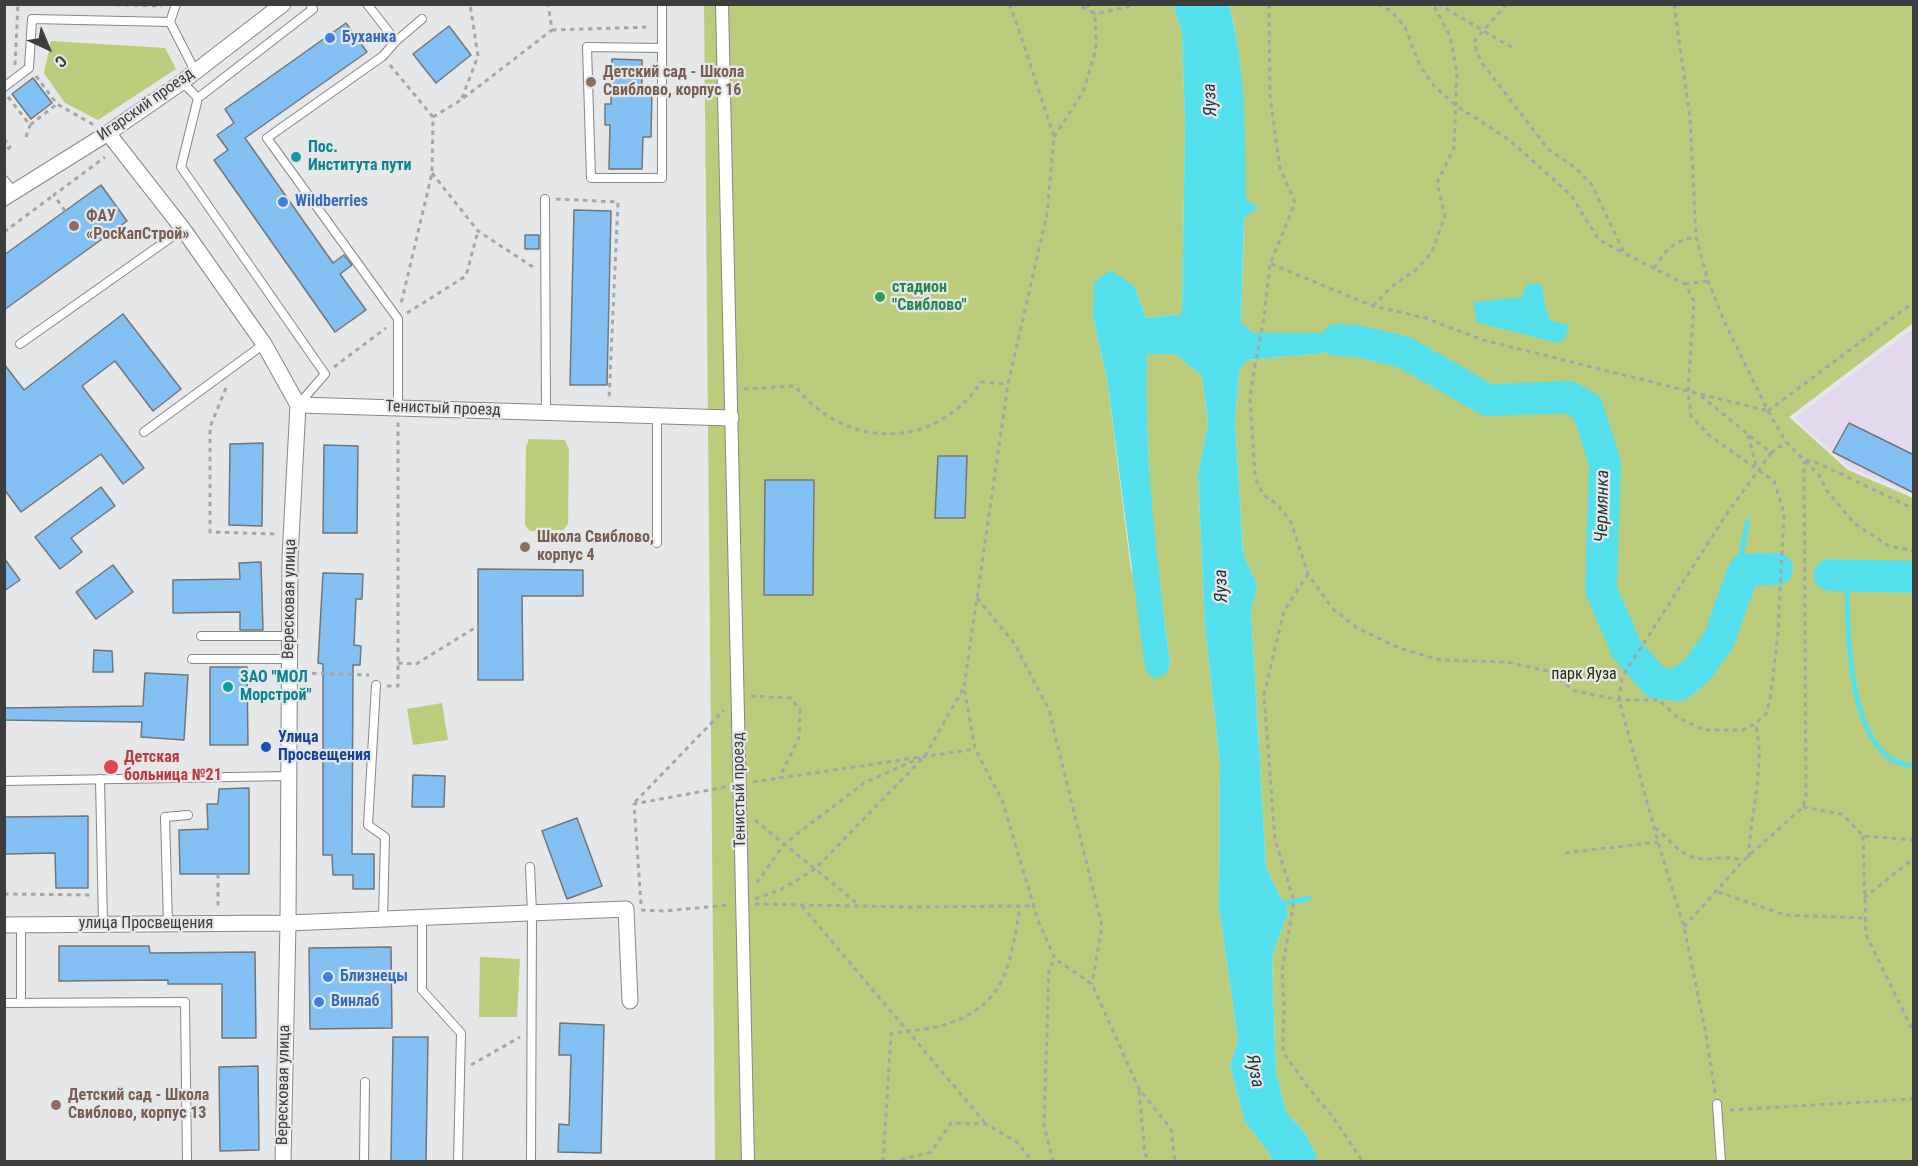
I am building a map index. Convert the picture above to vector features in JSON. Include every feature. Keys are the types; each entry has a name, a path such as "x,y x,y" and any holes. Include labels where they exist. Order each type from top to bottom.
{"street":[{"name":"Игарский проезд","path":"8,190 34,172 108,133 182,81 283,4"},
{"name":"Тенистый проезд","path":"722,4 748,1161"},
{"path":"108,133 183,229 264,344 298,405"},
{"name":"Тенистый проезд","path":"298,405 398,408 498,407 546,412 731,418"},
{"name":"Вересковая улица","path":"283,1161 288,923 291,535 298,405"},
{"name":"улица Просвещения","path":"4,925 288,923 626,909 630,1001"}],"lane":[{"path":"176,4 170,22 195,71"},
{"path":"298,405 325,374 181,167 198,98 313,9 310,4"},
{"path":"367,4 396,40"},
{"path":"662,4 663,27 662,178 591,178 587,47 662,48"},
{"path":"4,87 29,68 32,19 170,22"},
{"path":"398,408 398,319 267,138 383,56 396,40 422,19"},
{"path":"182,81 198,98"},
{"path":"545,199 546,412"},
{"path":"20,344 183,229"},
{"path":"144,432 264,344"},
{"path":"657,416 657,543"},
{"path":"201,636 290,636"},
{"path":"192,659 290,666"},
{"path":"376,685 369,825 385,837 383,919"},
{"path":"4,781 289,777"},
{"path":"100,779 103,924"},
{"path":"168,924 165,816 188,815"},
{"path":"530,867 532,913 531,1161"},
{"path":"422,917 422,990 461,1034 458,1161"},
{"path":"21,925 21,1003"},
{"path":"4,1003 185,1002 186,1161"},
{"path":"364,1161 365,1082"},
{"path":"1717,1107 1721,1161"}],"path":[{"path":"15,74 18,4"},
{"path":"89,4 161,7 163,4"},
{"path":"461,100 477,56 470,4"},
{"path":"548,4 552,30"},
{"path":"1009,4 1054,137 1047,214 1008,384 964,687 975,749 1002,800 1038,920 1055,959 1092,984 1139,1089 1171,1129 1175,1161"},
{"path":"1077,4 1095,14 1140,4"},
{"path":"1054,137 1083,92 1096,49 1095,14 1086,4"},
{"path":"1269,4 1270,96 1280,168 1295,202 1270,264 1264,316 1253,377 1251,399 1255,476 1259,488 1266,497 1277,504 1291,522 1308,574 1332,608 1357,628 1399,648 1440,660 1507,662 1548,671 1575,691 1620,700 1659,700 1678,718 1704,730 1743,730 1755,724 1766,714 1771,694 1778,632 1784,513 1774,481 1710,436 1691,416 1688,392 1694,301 1684,284 1598,239 1570,195 1505,137 1455,105 1434,86 1420,66 1405,27 1390,11 1378,4"},
{"path":"1373,306 1391,287 1417,269 1432,252 1445,216 1437,183 1454,148 1457,72 1450,36 1433,4"},
{"path":"1438,4 1513,48"},
{"path":"1507,4 1475,40 1476,50 1482,63 1548,149 1577,168 1592,185 1624,253"},
{"path":"1674,4 1690,118 1696,237 1708,281 1725,322 1768,411 1786,442 1819,475 1827,491 1855,524 1889,546 1914,551"},
{"path":"433,117 461,100 552,30 663,27"},
{"path":"383,56 433,117 432,173 398,319"},
{"path":"29,68 57,104 108,133"},
{"path":"4,92 30,125"},
{"path":"26,137 30,125 57,104"},
{"path":"4,139 10,147 4,152"},
{"path":"432,173 478,231 544,274"},
{"path":"4,232 54,195"},
{"path":"545,199 618,202 609,414"},
{"path":"325,374 398,319 466,276 478,231"},
{"path":"1654,268 1665,251 1681,240 1696,237"},
{"path":"1270,264 1373,306 1425,318 1483,340 1768,411"},
{"path":"1684,284 1708,281"},
{"path":"1768,411 1914,302"},
{"path":"234,366 210,427 210,532 291,535"},
{"path":"745,389 795,386 813,407 832,420 853,429 883,434 914,431 942,420 967,401 981,382 1008,384"},
{"path":"1698,394 1771,453"},
{"path":"290,666 378,675 376,685 398,686 398,408"},
{"path":"1748,435 1757,471"},
{"path":"1786,442 1771,453 1757,471 1622,677 1620,700 1654,828 1684,927 1705,1029 1717,1107 1914,1099"},
{"path":"1804,460 1818,463 1914,508"},
{"path":"1684,927 1718,892 1743,861 1803,807 1806,796 1804,460"},
{"path":"1308,574 1284,611 1264,695 1275,838 1294,901 1282,971 1283,1052 1333,1117 1363,1161"},
{"path":"977,598 1014,643 1049,710 1102,926 1092,984"},
{"path":"398,663 416,664 478,626"},
{"path":"742,904 782,889 815,869 925,756 964,687"},
{"path":"779,778 799,738 800,710 791,698 737,696 634,804 642,910 663,911 742,904 1035,906"},
{"path":"1749,857 1758,769 1758,734 1755,724"},
{"path":"634,804 779,778 975,749"},
{"path":"742,904 784,844 864,783 925,756"},
{"path":"740,807 859,906"},
{"path":"1803,807 1842,814 1863,836 1914,840"},
{"path":"1654,828 1665,835 1683,853 1694,858 1735,857 1743,861"},
{"path":"1863,836 1866,935 1914,1033"},
{"path":"1565,853 1658,842"},
{"path":"1864,898 1914,858"},
{"path":"218,874 218,924"},
{"path":"1718,892 1785,915 1865,918"},
{"path":"4,894 103,895"},
{"path":"802,906 986,1124 1017,1142 1033,1161"},
{"path":"883,1161 891,1034 946,1025 982,1007 997,991 1010,964 1021,906"},
{"path":"1053,1161 1044,1125 1049,968 1055,959"},
{"path":"460,1071 532,1030"},
{"path":"1139,1089 1145,1154 1150,1161"},
{"path":"892,1161 931,1152 951,1123 986,1124"}],"shaded area":[{"path":"1913,329 1913,494 1850,468 1795,418"}],"green space":[{"path":"704,5 1173,5 1182,32 1185,124 1182,314 1146,318 1134,286 1093,317 1107,378 1131,570 1170,663 1152,522 1146,354 1175,354 1202,376 1208,423 1198,474 1205,626 1220,763 1219,908 1238,1040 1230,1066 1245,1122 1273,1161 715,1161"},
{"name":"парк Яуза","path":"1229,5 1913,5 1913,323 1789,417 1848,470 1913,498 1913,1161 1316,1161 1316,1155 1305,1133 1286,1112 1276,1072 1272,957 1288,912 1266,868 1251,610 1257,586 1243,553 1235,422 1239,371 1246,360 1337,352 1394,352 1337,333 1253,333 1241,322 1245,163 1239,57"},
{"path":"51,41 165,48 176,69 98,120 65,103 44,73"},
{"path":"529,439 565,440 569,450 568,524 563,530 530,531 525,525 526,447"},
{"path":"442,703 448,740 413,745 407,709"},
{"path":"480,957 520,959 517,1017 479,1017"}],"water":[{"name":"Яуза","path":"1173,5 1229,5 1235,29 1244,101 1246,199 1259,208 1244,217 1241,322 1253,333 1337,333 1397,352 1337,352 1247,360 1239,371 1235,422 1243,553 1257,586 1251,610 1266,868 1288,912 1272,957 1276,1072 1286,1112 1305,1133 1316,1155 1316,1161 1273,1161 1245,1122 1230,1066 1238,1040 1219,908 1220,763 1205,626 1198,474 1208,423 1202,376 1175,354 1147,354 1150,470 1156,547 1170,663 1166,674 1153,679 1145,668 1107,378 1093,317 1094,283 1110,270 1134,286 1146,318 1182,314 1185,124 1182,32"},
{"path":"1527,283 1542,285 1550,320 1569,326 1565,339 1557,343 1476,322 1474,302 1522,297"}],"building":[{"path":"346,23 367,52 245,138 333,263 344,255 352,265 340,274 366,310 335,332 214,160 228,150 217,135 234,123 225,109"},
{"path":"449,26 471,55 436,83 413,54"},
{"path":"612,59 642,60 642,90 652,90 651,137 643,137 642,169 609,169 610,125 605,125 605,104 611,104"},
{"path":"33,78 52,103 31,119 12,94"},
{"path":"101,185 127,221 4,310 4,255"},
{"path":"574,210 611,211 607,385 570,385"},
{"path":"525,235 539,235 539,249 525,249"},
{"path":"123,314 181,389 153,411 115,361 82,386 144,468 123,484 101,454 21,512 4,489 4,364 24,390"},
{"path":"1849,423 1914,455 1914,493 1833,452"},
{"path":"263,443 262,526 229,525 230,444"},
{"path":"324,445 358,446 357,533 323,533"},
{"path":"938,456 967,456 965,518 935,518"},
{"path":"765,480 814,480 813,595 764,595"},
{"path":"101,487 115,506 71,538 82,552 60,569 35,537"},
{"path":"4,558 20,580 4,591"},
{"path":"261,562 263,630 240,630 240,612 173,613 173,580 240,579 239,563"},
{"path":"113,565 133,592 96,619 76,592"},
{"path":"478,569 583,570 583,596 522,596 523,680 478,680"},
{"path":"323,573 363,574 362,599 356,599 354,645 361,646 360,665 353,665 352,854 374,854 374,889 353,889 353,875 333,875 332,855 323,855 323,664 318,663"},
{"path":"94,650 112,651 113,672 93,672"},
{"name":"ЗАО \"МОЛ Морстрой\"","path":"210,667 247,667 248,745 210,745"},
{"path":"145,673 188,675 184,740 141,737 142,722 4,720 4,708 143,706"},
{"path":"413,775 445,776 444,807 412,807"},
{"path":"249,788 249,874 180,874 179,830 208,829 207,804 218,804 219,789"},
{"path":"88,816 88,888 56,888 55,853 4,854 4,817"},
{"path":"577,818 602,886 567,899 542,831"},
{"path":"59,946 149,946 150,953 255,952 256,1038 222,1038 222,984 168,984 168,980 59,981"},
{"path":"391,947 392,1028 310,1029 309,948"},
{"path":"560,1023 604,1025 601,1153 558,1152 559,1124 569,1125 571,1055 559,1055"},
{"path":"393,1037 428,1037 426,1161 391,1161"},
{"path":"258,1066 259,1150 220,1151 219,1067"}],"waterway":[{"name":"Чермянка","path":"1337,340 1357,341 1404,352 1488,400 1568,397 1587,407 1605,463 1601,590 1627,650 1656,683 1679,685 1698,669 1719,639 1744,570 1777,569"},
{"path":"1744,570 1740,559 1748,521"},
{"name":"Чермянка","path":"1830,575 1914,577"},
{"path":"1847,575 1852,672 1864,722 1874,742 1888,757 1914,767"},
{"path":"1278,905 1309,898"}],"place":[{"name":"Буханка","path":"330,38"},
{"name":"Детский сад - Школа Свиблово, корпус 16","path":"591,82"},
{"name":"Пос. Института пути","path":"296,157"},
{"name":"Wildberries","path":"283,202"},
{"name":"ФАУ «РосКапСтрой»","path":"74,226"},
{"name":"стадион \"Свиблово\"","path":"880,297"},
{"name":"Школа Свиблово, корпус 4","path":"525,547"},
{"name":"ЗАО \"МОЛ Морстрой\"","path":"228,687"},
{"name":"Улица Просвещения","path":"266,747"},
{"name":"Детская больница №21","path":"111,767"},
{"name":"Близнецы","path":"328,977"},
{"name":"Винлаб","path":"319,1002"},
{"name":"Детский сад - Школа Свиблово, корпус 13","path":"56,1105"}]}
